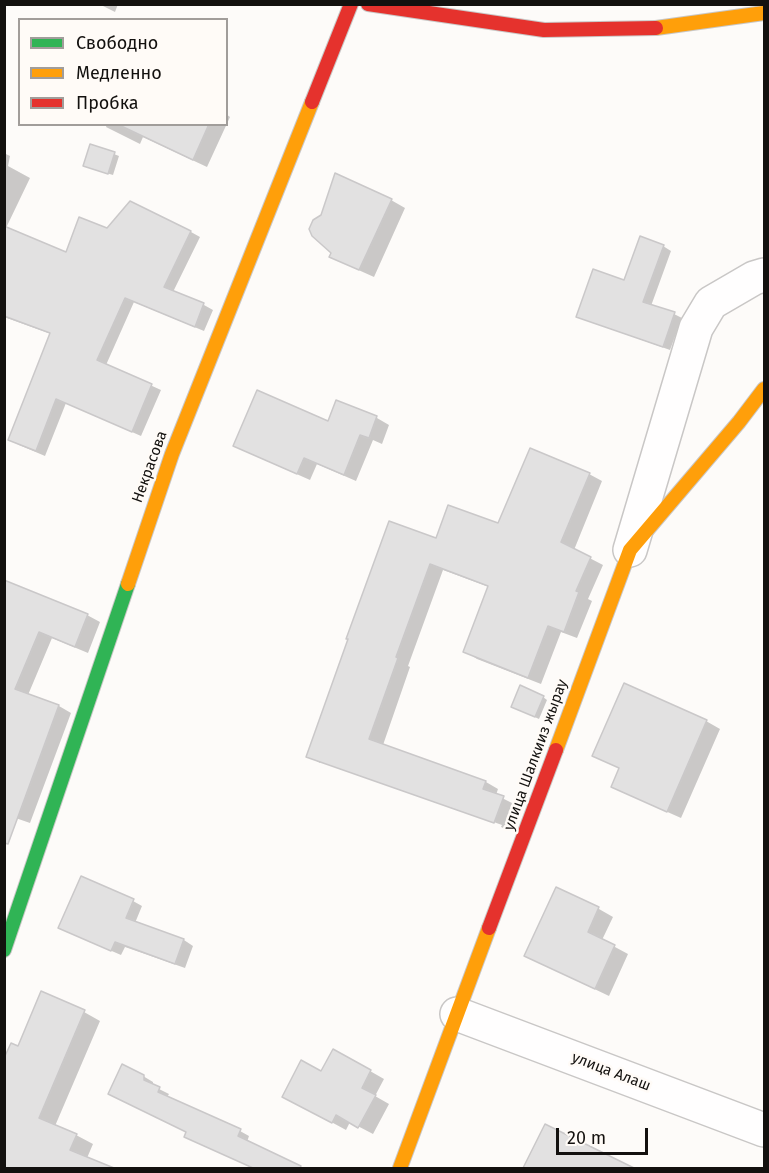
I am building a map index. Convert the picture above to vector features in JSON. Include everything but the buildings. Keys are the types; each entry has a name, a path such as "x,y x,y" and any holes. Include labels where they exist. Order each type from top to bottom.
{"street":[{"name":"Некрасова","path":"4,950 172,454 351,4"},
{"path":"368,4 544,30 656,28 765,13"},
{"path":"630,550 696,328 711,303 754,278 765,276"},
{"name":"улица Шалкииз жырау","path":"400,1168 630,550 740,422 765,389"},
{"name":"улица Алаш","path":"458,1014 765,1130"}],"traffic: fast":[{"path":"4,950 128,584"}],"traffic: slow":[{"path":"656,28 764,13"},
{"path":"128,584 172,454 312,102"},
{"path":"556,750 630,550 739,422 764,389"},
{"path":"400,1168 489,928"}],"traffic: jam":[{"path":"312,102 351,4"},
{"path":"368,4 544,30 656,28"},
{"path":"489,928 556,750"}]}
